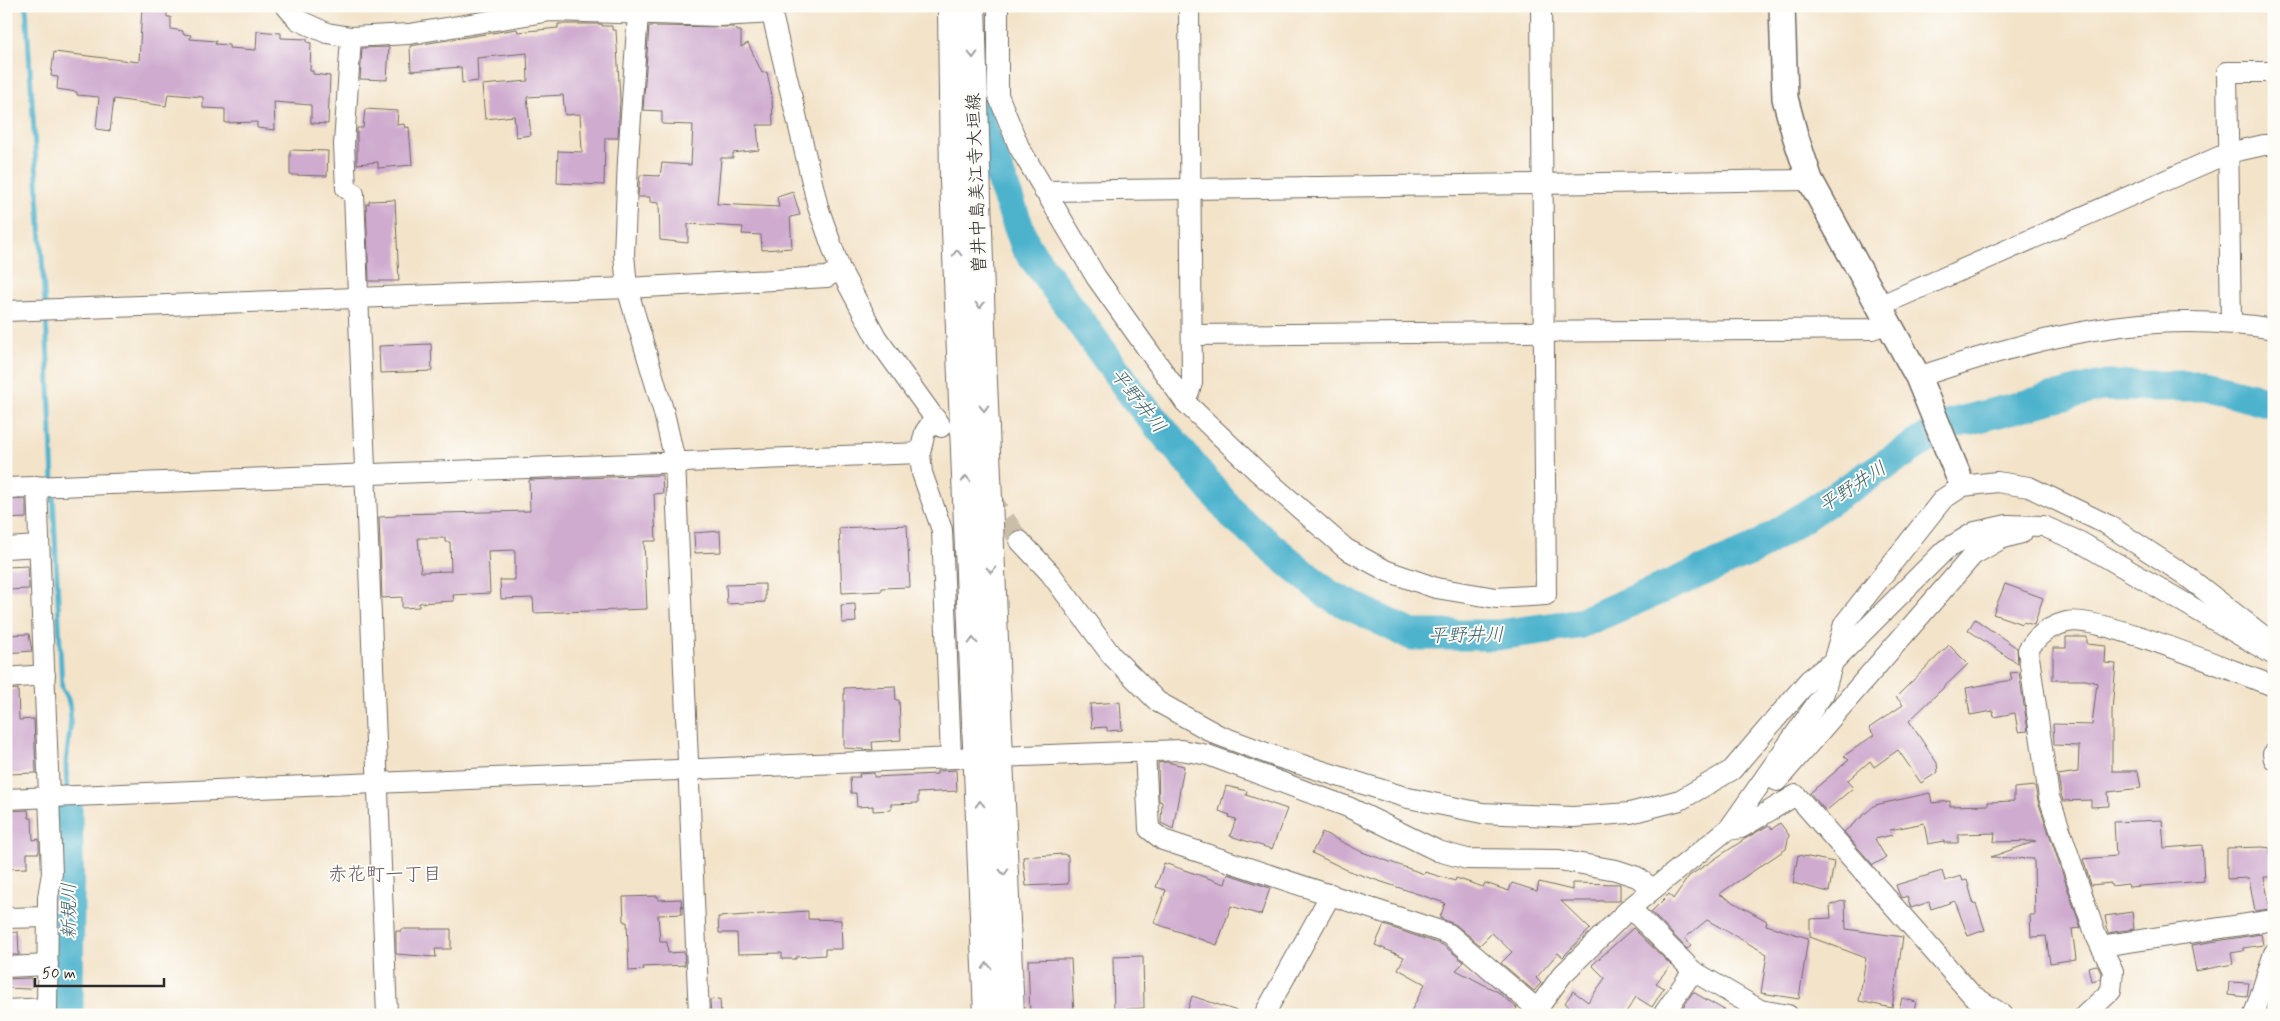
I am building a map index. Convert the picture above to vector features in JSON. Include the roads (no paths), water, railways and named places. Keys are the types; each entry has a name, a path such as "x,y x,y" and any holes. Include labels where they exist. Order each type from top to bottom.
{"main road":[{"name":"曽井中島美江寺大垣線","path":"952,6 954,180 971,357"},
{"name":"曽井中島美江寺大垣線","path":"971,6 971,357"},
{"path":"971,357 988,757 988,1015"},
{"path":"988,757 1010,1015"}],"street":[{"path":"286,6 298,20 327,33 351,37 409,34 551,11 638,12 720,16 771,10 818,207 840,269 876,337 938,422 924,432 920,453 922,473 942,530 950,758"},
{"path":"998,6 998,94 1019,146 1096,277 1184,402 1258,472 1346,549 1387,571 1436,588 1496,598 1546,595 1542,332 1541,6"},
{"path":"1184,402 1192,382 1189,6"},
{"path":"1782,6 1785,98 1810,180 1920,381 1960,480"},
{"path":"638,12 624,254 627,288 664,413 675,461 690,770 699,1015"},
{"path":"351,37 344,145 346,188 354,194 387,1015"},
{"path":"2231,322 2227,72 2274,72"},
{"path":"1192,335 1872,329 1884,315 2228,153 2264,144 2274,145"},
{"path":"1044,191 1191,187 1810,180"},
{"path":"6,311 357,296 627,288 828,276 840,269"},
{"path":"1920,381 1966,361 2068,333 2111,326 2182,321 2231,322 2274,329"},
{"path":"6,488 920,453"},
{"path":"1960,480 1997,482 2028,487 2108,525 2185,575 2253,627 2268,639 2274,654"},
{"path":"1728,830 1824,693 1844,624 1960,480"},
{"path":"6,1010 47,1011 48,917 52,873 53,797 39,546 39,486"},
{"path":"1020,541 1050,572 1112,656 1158,702 1218,735 1277,757 1408,798 1482,813 1573,817 1621,814 1680,800 1732,770 1809,680 1835,660 1945,550 1975,532 2007,525 2043,526 2080,542 2274,654"},
{"path":"1145,751 1149,829 1163,840 1449,934 1535,1012 1562,975 1630,908 1753,809 1973,554 2001,539 2043,526"},
{"path":"6,548 39,546"},
{"path":"2085,1015 2111,992 2113,972 2101,946 2049,797 2028,650 2039,634 2067,622 2088,621 2158,643 2274,686"},
{"path":"6,678 45,675"},
{"path":"6,799 950,758 1181,750 1208,755 1348,807 1438,851 1467,859 1559,860 1578,863 1616,870 1637,877 1653,890"},
{"path":"2273,754 2274,759"},
{"path":"1728,830 1741,828 1796,795 1972,995 2003,1015"},
{"path":"1264,1015 1331,894"},
{"path":"1630,908 1692,971 1759,1012 1788,1015"},
{"path":"6,918 48,917"},
{"path":"2101,946 2274,920"},
{"path":"2254,1015 2274,953"},
{"path":"6,967 48,965"},
{"path":"1663,1015 1692,971"}],"waterway":[{"path":"26,6 45,305"},
{"name":"平野井川","path":"975,108 1026,247 1137,400 1237,519 1329,595 1412,635 1498,635 1578,624 1752,550 1947,425 2101,386 2204,386 2274,403"},
{"path":"46,314 53,482"},
{"path":"53,491 62,688 67,696 71,715 66,765 67,792"},
{"name":"新規川","path":"67,808 69,899 68,1015"}],"tunnel":[{"path":"988,494 1020,541"}],"district":[{"name":"赤花町一丁目","path":"385,873"}]}
